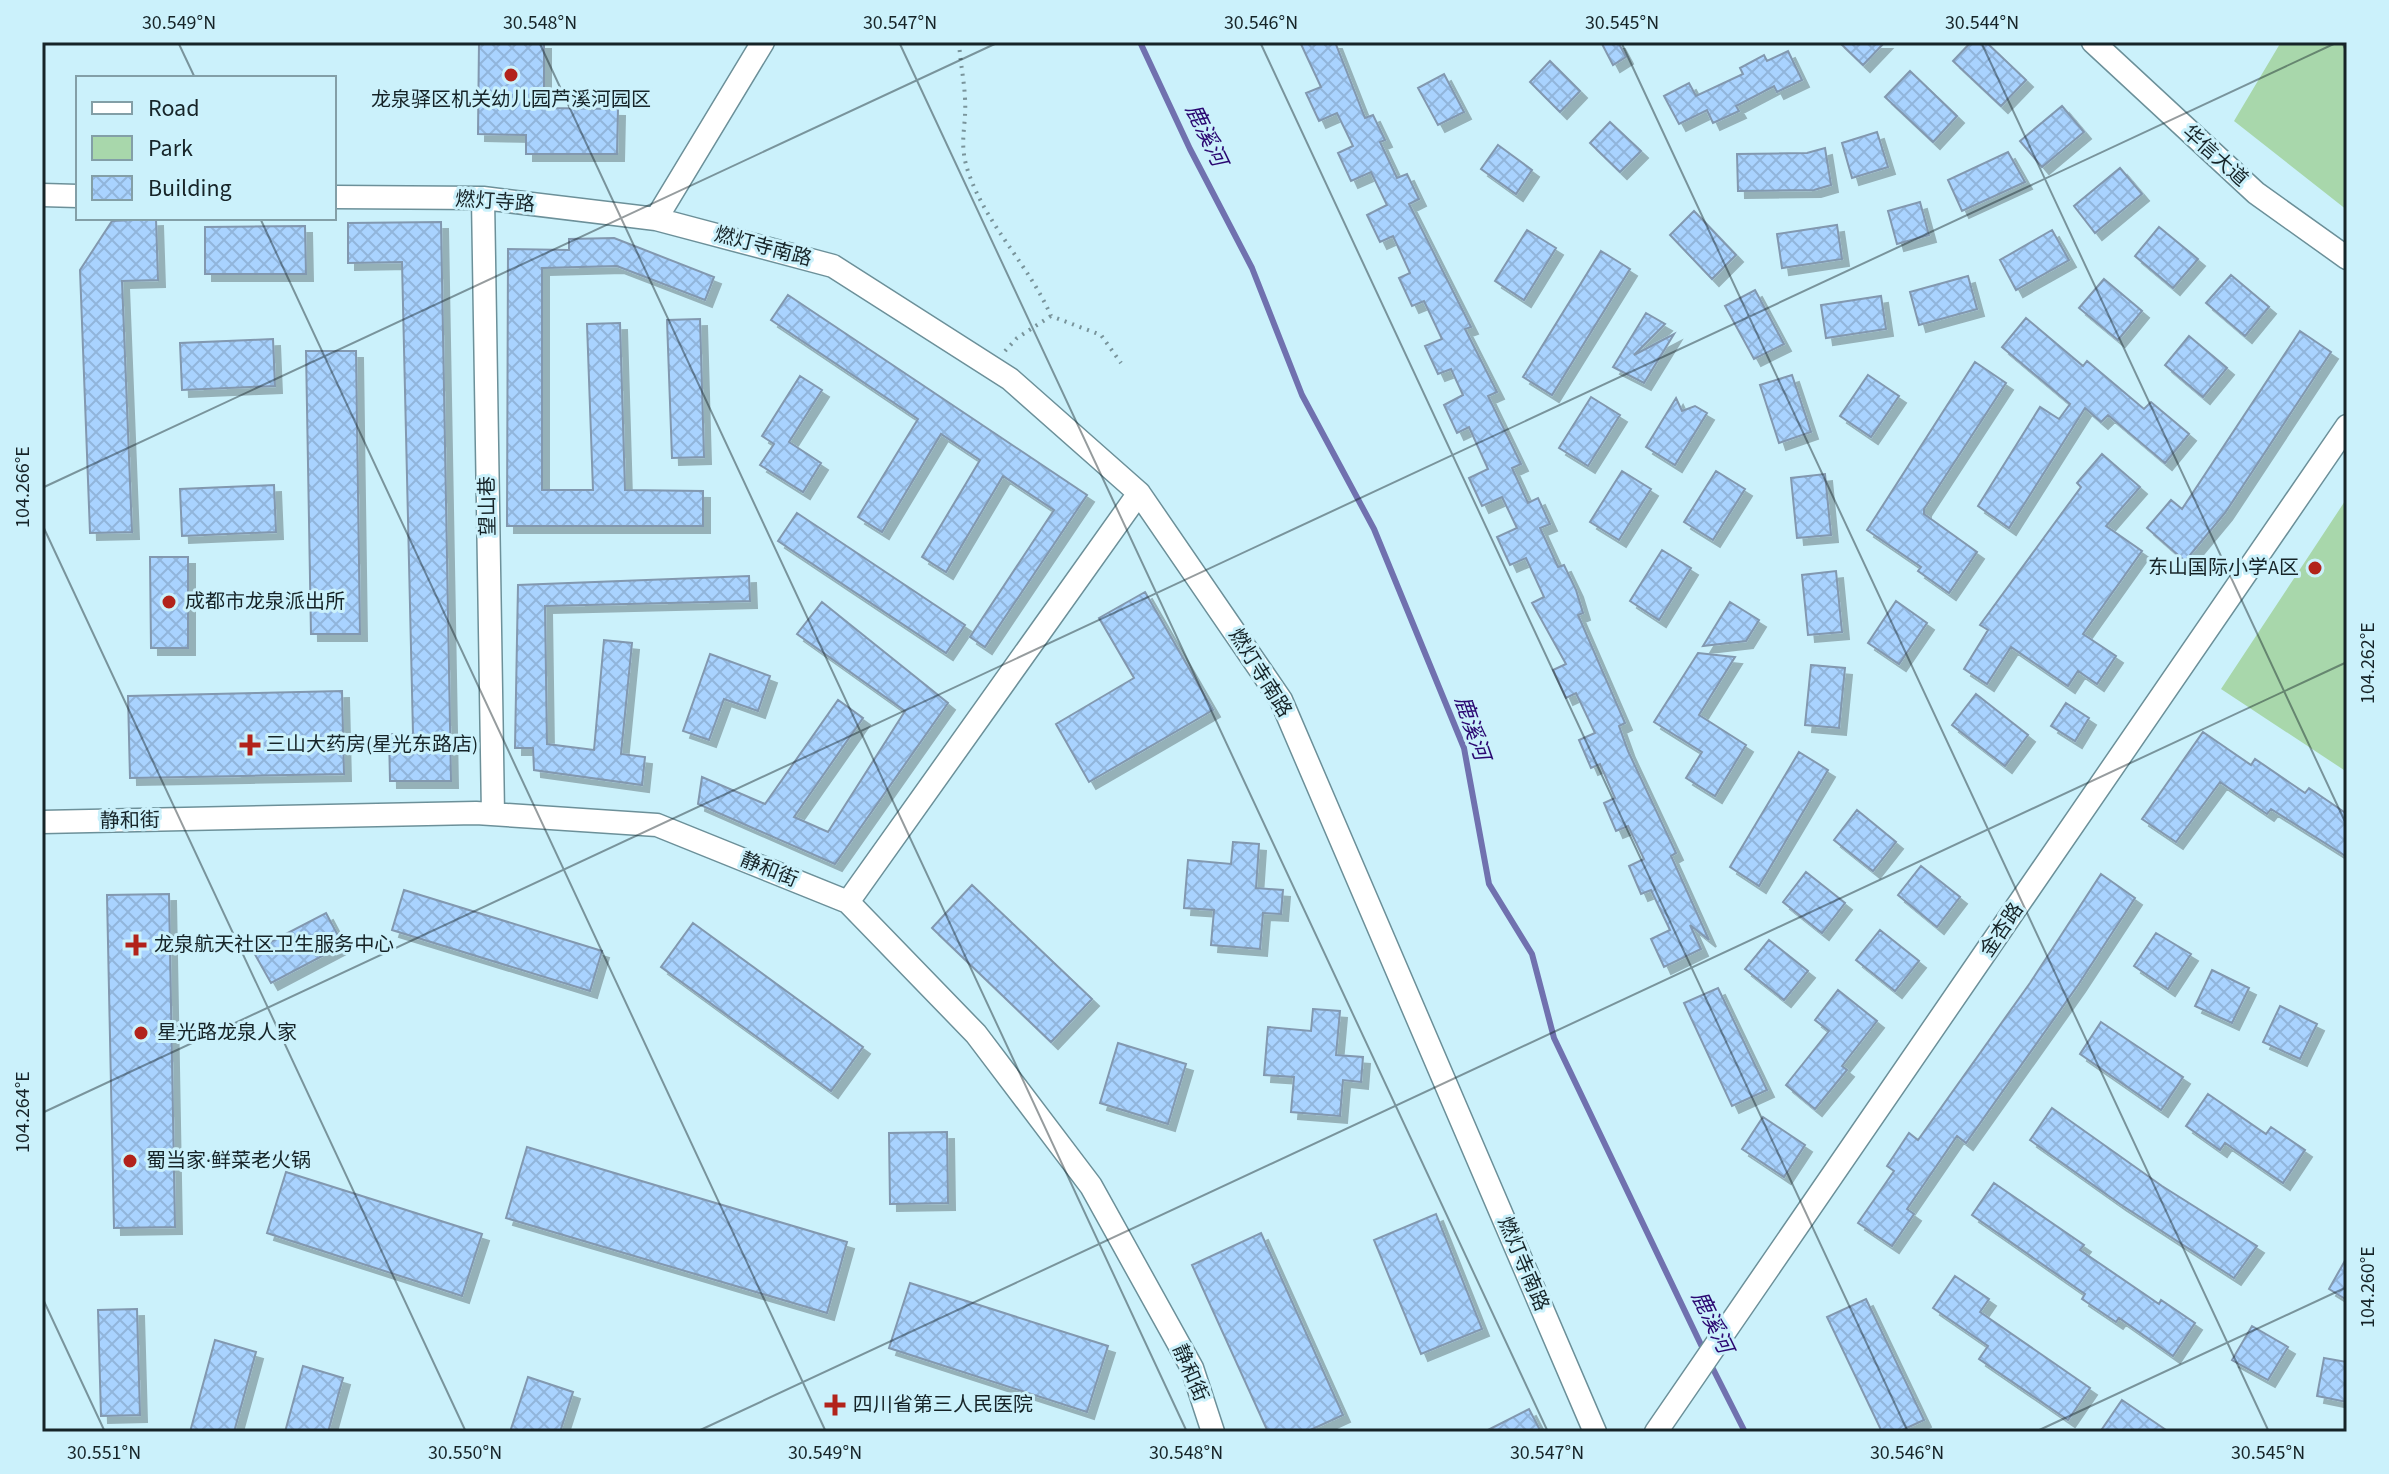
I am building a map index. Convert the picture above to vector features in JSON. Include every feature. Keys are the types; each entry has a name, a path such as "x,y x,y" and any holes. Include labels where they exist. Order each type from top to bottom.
{"street":[{"path":"656,219 763,42"},
{"name":"华信大道","path":"2093,42 2256,193 2347,258"},
{"path":"42,195 76,196"},
{"name":"燃灯寺路","path":"336,197 483,198 656,219"},
{"name":"望山巷","path":"483,198 493,814"},
{"name":"燃灯寺南路","path":"656,219 833,266 1010,379 1139,493 1281,700 1595,1432"},
{"name":"金杏路","path":"1656,1432 2347,426"},
{"path":"848,902 1139,493"},
{"name":"静和街","path":"42,822 493,814 657,825 848,902 976,1034 1091,1186 1192,1368 1213,1432"}],"path":[{"path":"959,42 965,100 960,142 970,178 1010,250 1038,287 1051,316 1101,335 1121,363"},
{"path":"991,366 1017,338 1051,316"}],"green space":[{"path":"2281,42 2347,42 2347,210 2234,121"},
{"name":"东山国际小学A区","path":"2347,498 2347,772 2221,689"}],"building":[{"name":"龙泉驿区机关幼儿园芦溪河园区","path":"479,42 544,42 544,108 618,109 617,154 526,154 526,135 478,134"},
{"path":"1300,42 1335,42 1365,118 1373,115 1385,140 1380,142 1397,178 1407,174 1419,199 1409,204 1471,327 1465,329 1497,392 1488,396 1521,464 1512,468 1528,503 1538,498 1550,524 1540,528 1558,567 1564,565 1576,590 1583,613 1578,615 1625,723 1619,726 1628,751 1676,853 1671,856 1709,940 1690,925 1701,949 1664,967 1651,939 1670,930 1651,890 1641,894 1629,866 1644,859 1628,826 1616,831 1604,803 1615,798 1600,764 1591,768 1579,740 1595,733 1576,693 1566,698 1553,670 1566,664 1532,603 1544,597 1526,558 1510,565 1497,537 1517,528 1502,497 1482,506 1469,478 1488,469 1469,427 1457,433 1444,405 1463,395 1451,369 1438,374 1425,346 1442,339 1424,301 1412,306 1399,278 1410,273 1393,236 1380,242 1367,215 1387,205 1371,172 1351,181 1338,153 1353,146 1337,113 1319,121 1306,93 1321,87"},
{"path":"1601,42 1618,42 1626,57 1613,65"},
{"path":"1839,42 1885,42 1863,65"},
{"path":"1971,42 1986,42 2026,80 2001,106 1953,61"},
{"path":"1788,51 1802,80 1777,92 1774,86 1736,106 1739,111 1713,123 1707,110 1679,124 1664,96 1689,83 1696,96 1743,74 1740,68 1764,55 1767,61"},
{"path":"1550,61 1580,91 1560,112 1530,82"},
{"path":"1910,71 1957,116 1933,142 1885,97"},
{"path":"1444,74 1464,112 1438,125 1418,88"},
{"path":"2062,106 2084,132 2042,167 2020,141"},
{"path":"1610,122 1641,151 1620,172 1590,143"},
{"path":"1877,132 1888,167 1852,178 1842,143"},
{"path":"1498,145 1532,170 1516,194 1481,169"},
{"path":"1825,148 1831,185 1814,190 1738,191 1737,154 1807,153"},
{"path":"2008,152 2025,182 1962,211 1948,180"},
{"path":"2120,168 2142,194 2095,233 2074,206"},
{"path":"1920,202 1929,235 1897,244 1888,211"},
{"path":"1694,211 1736,255 1712,279 1670,235"},
{"path":"156,220 158,280 122,281 132,532 90,533 80,270 112,221"},
{"path":"441,222 451,781 390,781 389,734 413,734 402,262 348,263 348,223"},
{"path":"1837,225 1842,259 1782,268 1777,234"},
{"path":"305,226 306,274 205,274 205,227"},
{"path":"2159,227 2198,259 2173,288 2135,256"},
{"path":"1527,230 1556,248 1524,300 1495,281"},
{"path":"2052,230 2069,260 2016,290 2000,260"},
{"path":"614,238 714,277 705,300 617,266 542,268 542,490 593,490 587,324 620,323 625,490 703,491 703,526 507,526 508,249 569,250 569,239"},
{"path":"1601,251 1630,269 1552,395 1523,377"},
{"path":"2231,275 2269,307 2245,336 2206,303"},
{"path":"1968,276 1977,309 1919,325 1910,292"},
{"path":"2104,279 2142,311 2118,340 2079,308"},
{"path":"1755,290 1784,344 1754,359 1725,306"},
{"path":"788,295 1087,495 985,647 970,637 1054,510 1003,476 946,572 922,557 980,460 941,434 882,532 858,517 918,419 771,320"},
{"path":"1881,296 1886,329 1826,338 1821,305"},
{"path":"1646,313 1665,324 1634,355 1674,334 1644,383 1613,367"},
{"path":"2026,318 2083,366 2087,361 2144,409 2151,402 2189,434 2165,463 2108,415 2101,422 2085,408 2009,528 1978,506 2040,407 2059,419 2070,404 2002,347"},
{"path":"700,319 704,457 672,458 667,320"},
{"path":"2300,331 2331,352 2225,513 2185,561 2147,528 2171,500 2182,509"},
{"path":"2189,336 2227,368 2203,397 2165,365"},
{"path":"273,339 275,386 182,390 180,343"},
{"path":"306,351 356,351 360,634 311,634"},
{"path":"1975,362 2006,383 1924,509 1924,514 1977,552 1949,593 1918,571 1921,567 1867,530"},
{"path":"1792,375 1811,432 1779,443 1760,385"},
{"path":"1868,375 1899,396 1871,437 1840,416"},
{"path":"800,376 822,390 789,442 821,463 803,492 760,465 774,444 762,436"},
{"path":"1591,397 1620,415 1588,466 1559,448"},
{"path":"1676,398 1682,411 1695,406 1707,413 1675,465 1646,447"},
{"path":"2102,454 2140,487 2106,526 2142,551 2083,634 2116,656 2097,684 2078,671 2068,686 2011,647 1987,684 1964,669 1988,630 1980,625 2081,487 2077,483"},
{"path":"1622,471 1651,489 1619,540 1590,522"},
{"path":"1716,471 1745,489 1713,540 1684,522"},
{"path":"1825,474 1831,535 1797,538 1791,478"},
{"path":"274,485 276,532 182,536 180,489"},
{"path":"797,513 965,625 946,653 778,541"},
{"path":"1662,550 1691,568 1659,620 1630,601"},
{"name":"成都市龙泉派出所","path":"150,557 188,557 188,648 151,648"},
{"path":"1836,571 1842,632 1808,635 1802,575"},
{"path":"749,576 750,601 545,606 547,744 594,750 604,640 632,643 621,754 645,757 642,785 534,770 533,748 515,748 518,585"},
{"path":"1145,592 1213,710 1089,782 1056,724 1134,678 1099,618"},
{"path":"1896,601 1927,623 1899,664 1868,643"},
{"path":"822,602 948,703 835,864 698,804 702,777 765,804 838,700 863,718 794,817 828,832 905,711 797,634"},
{"path":"1730,602 1759,620 1746,641 1703,646"},
{"path":"1698,653 1735,657 1699,715 1746,745 1715,796 1686,778 1702,752 1654,722"},
{"path":"710,654 770,676 758,711 724,699 709,740 683,731"},
{"path":"1811,665 1845,668 1839,728 1805,725"},
{"path":"342,691 344,774 130,778 128,696"},
{"path":"1976,694 2028,735 2005,766 1952,725"},
{"path":"2066,703 2089,718 2075,741 2051,726"},
{"path":"2203,732 2251,765 2255,759 2305,793 2309,788 2347,814 2347,857 2271,809 2267,814 2220,782 2176,842 2142,819"},
{"path":"1799,752 1828,770 1759,886 1730,867"},
{"path":"1857,810 1896,842 1873,871 1834,840"},
{"path":"1233,842 1259,844 1256,888 1283,890 1281,914 1263,913 1260,949 1211,945 1214,910 1184,908 1188,860 1231,864"},
{"path":"1921,866 1960,897 1937,927 1898,895"},
{"path":"1806,872 1845,903 1822,933 1783,902"},
{"path":"2101,874 2135,898 2078,985 1966,1143 1957,1136 1907,1209 1914,1214 1892,1246 1858,1223 1894,1171 1887,1166 1909,1133 1918,1140 2030,983"},
{"path":"972,885 1092,999 1051,1042 932,928"},
{"path":"404,890 602,951 590,991 392,930"},
{"path":"169,894 175,1227 114,1228 107,895"},
{"path":"326,913 343,945 271,983 253,951"},
{"path":"693,923 863,1047 831,1091 661,967"},
{"path":"1880,930 1919,961 1895,991 1856,960"},
{"path":"2156,933 2191,954 2168,989 2134,966"},
{"path":"1769,940 1808,971 1784,1000 1745,969"},
{"path":"2212,970 2249,988 2232,1023 2195,1006"},
{"path":"1718,988 1767,1090 1732,1106 1684,1003"},
{"path":"1838,990 1877,1021 1842,1066 1847,1070 1815,1109 1786,1085 1829,1031 1815,1020"},
{"path":"2280,1006 2317,1024 2300,1059 2263,1042"},
{"path":"1313,1009 1340,1011 1336,1055 1363,1057 1361,1082 1343,1080 1340,1116 1291,1112 1294,1077 1264,1075 1268,1027 1311,1031"},
{"path":"2101,1022 2183,1077 2161,1110 2080,1054"},
{"path":"1118,1043 1186,1064 1168,1124 1100,1103"},
{"path":"2208,1094 2266,1134 2271,1127 2305,1150 2283,1183 2225,1143 2220,1150 2186,1126"},
{"path":"2052,1108 2162,1186 2257,1246 2234,1278 2120,1204 2030,1140"},
{"path":"1763,1117 1805,1145 1784,1177 1742,1149"},
{"path":"947,1132 948,1203 890,1204 889,1133"},
{"path":"527,1147 847,1242 827,1313 506,1218"},
{"path":"286,1172 482,1234 462,1296 267,1233"},
{"path":"1994,1183 2084,1245 2080,1250 2159,1304 2161,1300 2195,1323 2173,1356 2119,1318 2116,1322 2082,1299 2085,1294 1972,1215"},
{"path":"1436,1214 1482,1329 1421,1354 1374,1240"},
{"path":"1261,1233 1343,1415 1306,1432 1268,1432 1192,1265"},
{"path":"2347,1257 2347,1300 2329,1289"},
{"path":"1955,1276 1989,1299 1980,1312 2090,1388 2068,1420 1979,1359 1988,1346 1933,1308"},
{"path":"910,1283 1108,1346 1087,1412 889,1348"},
{"path":"1866,1299 1924,1420 1898,1432 1882,1432 1827,1317"},
{"path":"137,1309 140,1415 101,1416 98,1310"},
{"path":"2252,1326 2288,1347 2268,1380 2232,1360"},
{"path":"215,1340 256,1352 234,1432 190,1432"},
{"path":"2324,1358 2347,1362 2347,1402 2317,1396"},
{"path":"303,1366 343,1378 328,1432 285,1432"},
{"path":"528,1377 573,1392 560,1432 510,1432"},
{"path":"2122,1400 2169,1432 2100,1432"},
{"path":"1529,1409 1541,1432 1484,1432"}],"waterway":[{"name":"鹿溪河","path":"1140,42 1190,149 1252,268 1302,395 1374,529 1464,748 1489,884 1532,954 1554,1038 1704,1351"},
{"name":"鹿溪河","path":"1709,1361 1745,1432"}],"place":[{"name":"龙泉驿区机关幼儿园芦溪河园区","path":"511,75"},
{"name":"东山国际小学A区","path":"2315,568"},
{"name":"成都市龙泉派出所","path":"169,602"},
{"name":"三山大药房(星光东路店)","path":"250,745"},
{"name":"龙泉航天社区卫生服务中心","path":"136,945"},
{"name":"星光路龙泉人家","path":"141,1033"},
{"name":"蜀当家·鲜菜老火锅","path":"130,1161"},
{"name":"四川省第三人民医院","path":"835,1405"}]}
